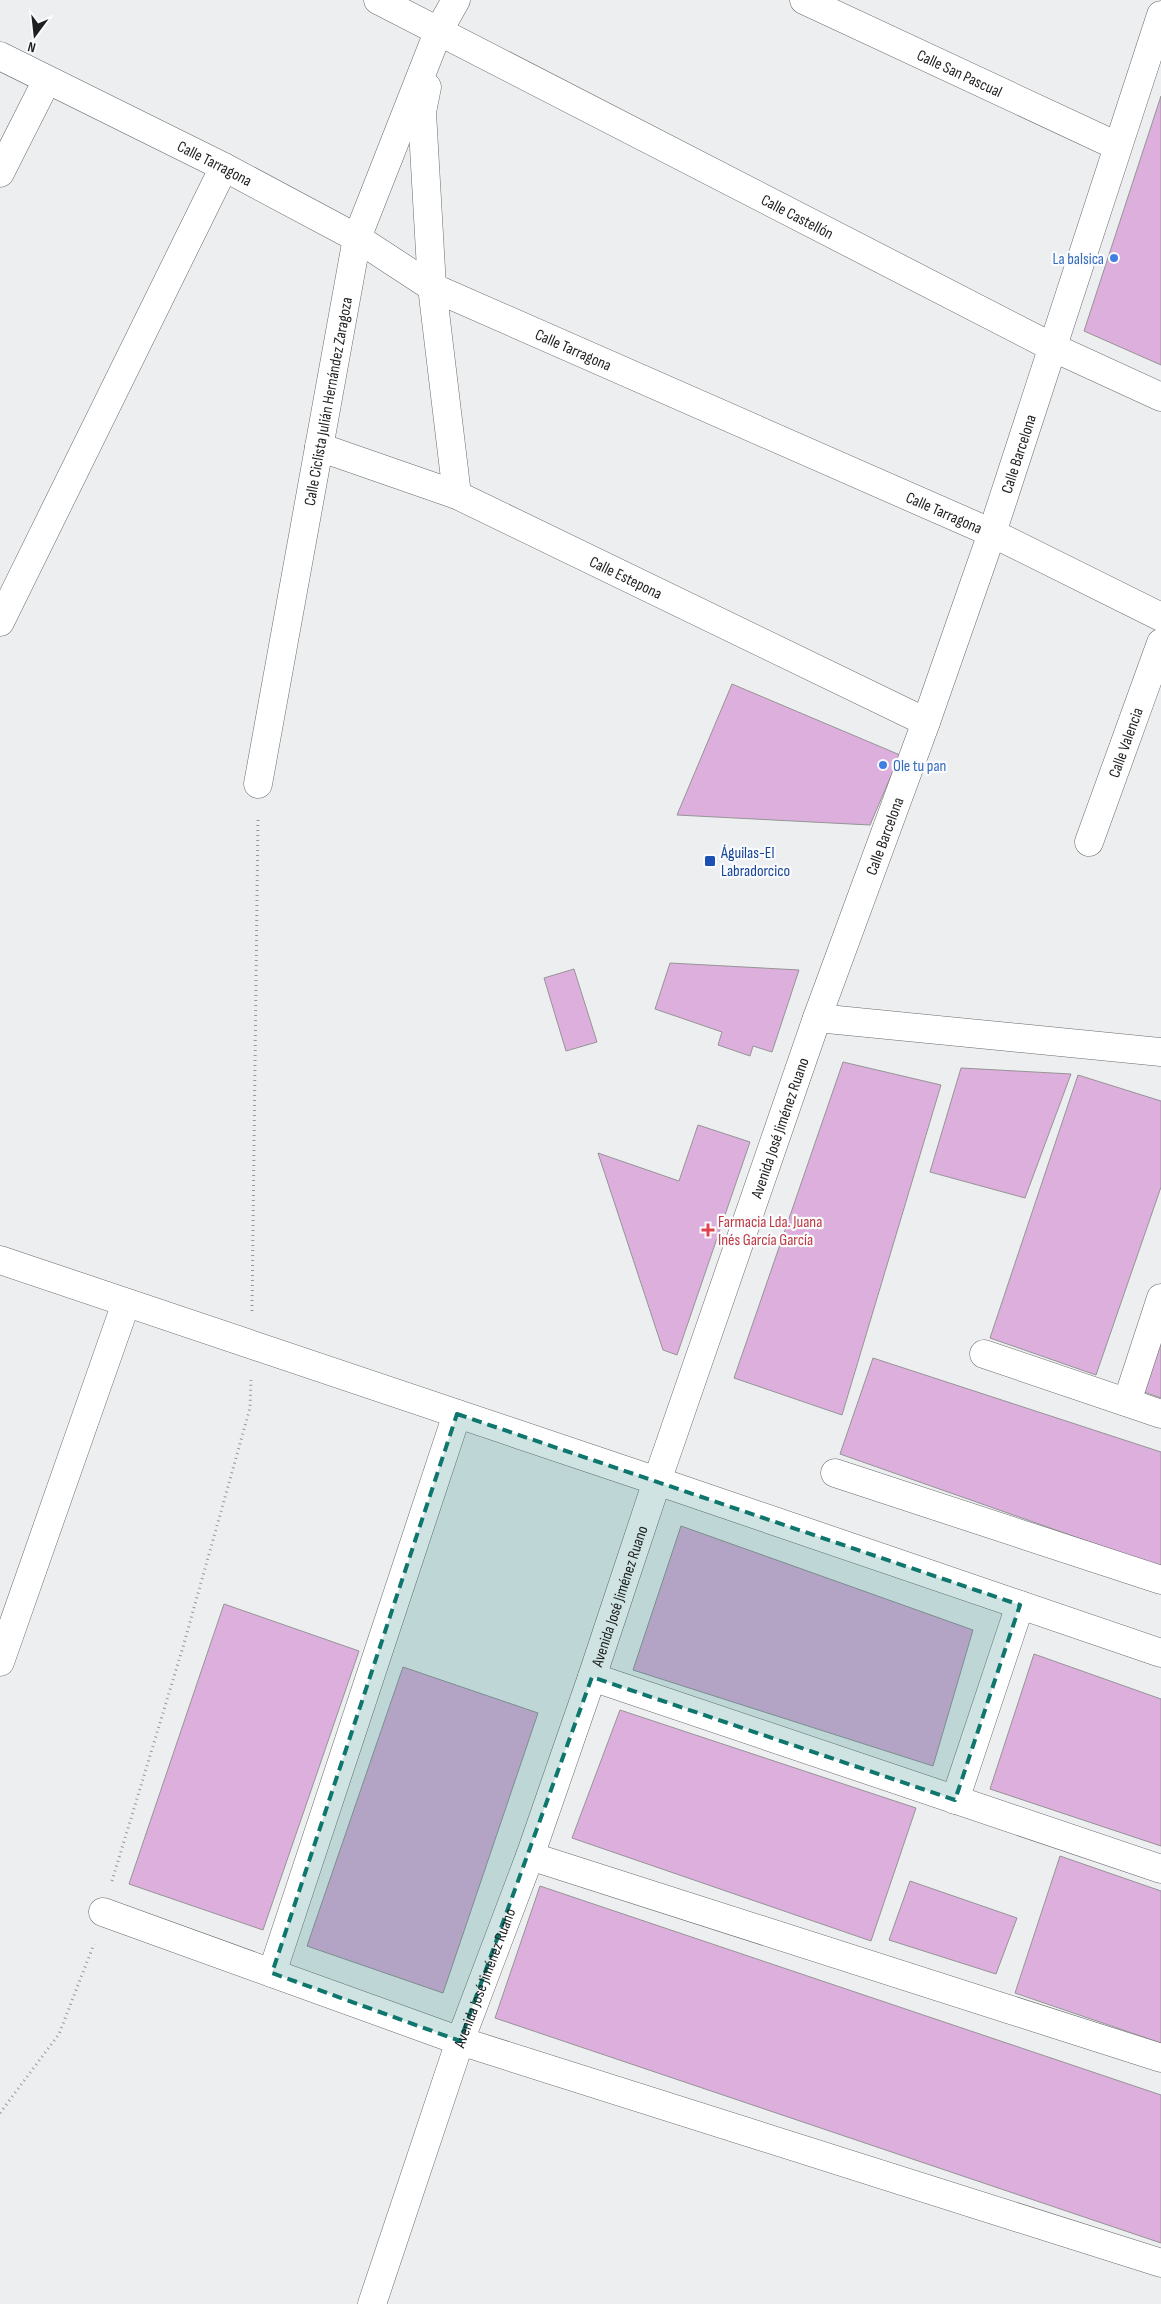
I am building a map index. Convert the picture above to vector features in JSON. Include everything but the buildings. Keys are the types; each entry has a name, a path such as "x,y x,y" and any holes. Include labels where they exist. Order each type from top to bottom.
{"street":[{"name":"Calle Castellón","path":"378,0 1052,347 1161,397"},
{"name":"Calle Ciclista Julián Hernández Zaragoza","path":"258,784 357,238 438,32 456,0"},
{"name":"Calle San Pascual","path":"804,0 1117,146"},
{"name":"Calle Barcelona","path":"865,888 926,722 992,533 1161,15"},
{"name":"Calle Ciclista Julián Hernández Zaragoza","path":"438,32 422,112 432,287 457,495"},
{"name":"Calle Tarragona","path":"0,56 224,168 357,238 432,287 992,533 1161,617"},
{"path":"0,174 47,80"},
{"path":"0,622 224,168"},
{"name":"Calle Estepona","path":"319,447 457,495 926,722"},
{"name":"Calle Valencia","path":"1089,842 1161,643"},
{"name":"Avenida José Jiménez Ruano","path":"372,2304 460,2040 530,1856 657,1481 865,888"},
{"path":"818,1018 1161,1052"},
{"path":"0,1260 1161,1653"},
{"path":"1127,1402 1161,1298"},
{"path":"0,1662 126,1302"},
{"path":"984,1354 1161,1414"},
{"path":"272,1973 457,1414"},
{"path":"836,1473 1161,1580"},
{"path":"955,1800 1020,1605"},
{"path":"592,1677 1161,1869"},
{"path":"530,1856 1161,2058"},
{"path":"103,1912 460,2040 1161,2263"}],"path":[{"path":"0,2113 59,2034 103,1921 103,1912 183,1647 250,1408 258,784"}],"highlighted area":[{"path":"457,1414 1020,1605 955,1800 592,1677 460,2041 272,1973"}],"place":[{"name":"La balsica","path":"1114,258"},
{"name":"Ole tu pan","path":"883,765"},
{"name":"Águilas-El Labradorcico","path":"710,861"},
{"name":"Farmacia Lda. Juana Inés García García","path":"708,1230"}]}
